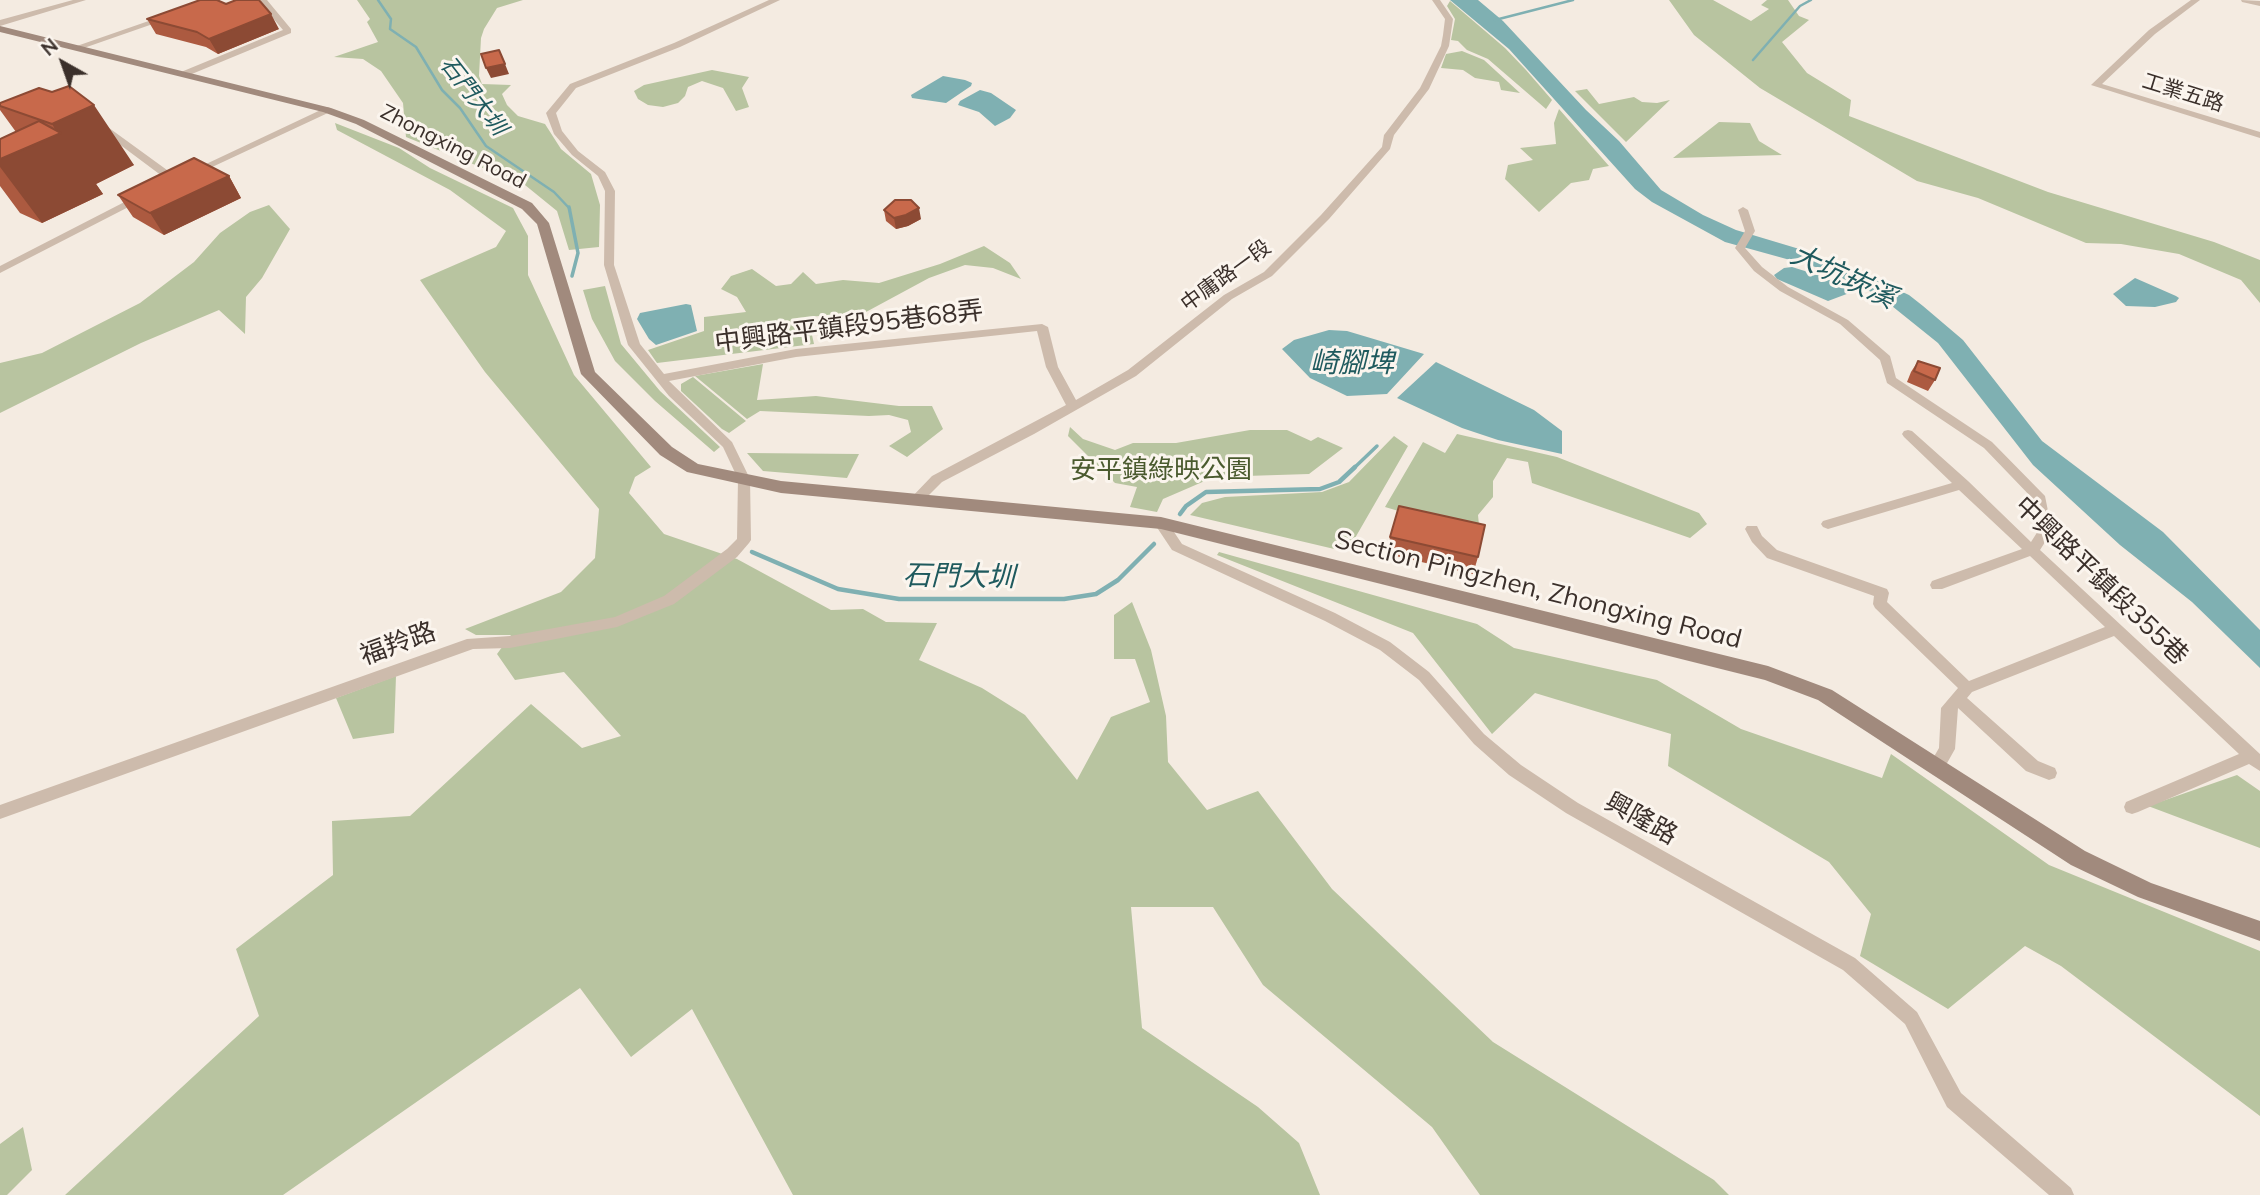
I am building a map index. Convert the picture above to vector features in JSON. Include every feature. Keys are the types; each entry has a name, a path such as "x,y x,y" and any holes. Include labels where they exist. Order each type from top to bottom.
{"street":[{"path":"0,23 82,0"},
{"path":"744,479 728,445 673,393 634,345 609,265 610,191 602,174 575,153 557,132 551,113 573,86 677,45 776,0"},
{"name":"中庸路一段","path":"916,500 937,479 1132,373 1228,297 1268,274 1367,171 1387,147 1388,135 1424,89 1445,46 1449,19 1442,0"},
{"name":"工業五路","path":"2196,0 2152,32 2096,85 2260,135"},
{"path":"2245,0 2260,4"},
{"path":"184,74 288,31 264,2"},
{"path":"78,47 180,13"},
{"name":"Zhongxing Road","path":"0,29 327,110 360,122 527,206 543,223 588,374 666,451 693,468 744,479"},
{"path":"1,268 164,186 327,110"},
{"path":"95,121 164,186"},
{"path":"1743,210 1750,232 1740,248 1777,285 1844,322 1865,339 1886,359 1891,380 1988,445 2040,499 2045,531 2033,550 1937,585"},
{"name":"中興路平鎮段95巷68弄","path":"663,378 796,353 1042,327 1052,367 1073,406"},
{"name":"中興路平鎮段355巷","path":"1908,434 2255,760"},
{"name":"Section Pingzhen, Zhongxing Road","path":"744,479 781,487 1161,523 1768,673 1825,695 2078,858 2145,890 2260,931"},
{"name":"福羚路","path":"0,812 472,643 510,642 617,622 670,600 732,553 744,540 744,479"},
{"path":"1828,524 1963,484"},
{"name":"興隆路","path":"1161,523 1177,547 1330,617 1385,646 1424,676 1479,739 1515,770 1572,808 1849,964 1911,1018 1954,1100 2064,1195"},
{"path":"1752,529 1757,539 1772,554 1882,593 1880,604 1962,693 2032,766 2049,773"},
{"path":"1936,767 1947,749 1949,708 1962,693 2116,629"},
{"path":"2132,807 2255,760"}],"green space":[{"path":"357,0 523,0 497,8 484,29 479,76 482,84 511,85 502,94 507,105 518,116 545,124 561,149 591,174 600,205 599,247 569,250 557,211 525,185 406,137 403,103 381,71 363,59 334,57 378,42 367,22 370,19"},
{"path":"1669,0 1713,0 1751,21 1769,9 1761,5 1767,0 1788,0 1799,16 1809,20 1782,42 1807,73 1851,100 1849,116 2048,192 2214,242 2260,260 2260,303 2241,280 2179,254 2121,244 2086,243 1978,198 1917,181 1760,88 1694,35"},
{"path":"1450,1 1505,48 1526,70 1552,100 1546,109 1488,59 1467,50 1458,41 1451,40 1455,19 1447,6"},
{"path":"1462,51 1484,60 1520,93 1501,90 1499,82 1475,78 1463,70 1441,68 1446,54"},
{"path":"712,70 749,77 742,88 749,107 736,111 723,88 702,81 688,87 685,96 678,103 663,107 648,105 638,99 634,91 644,85"},
{"path":"1587,89 1599,104 1634,97 1642,102 1670,100 1626,142 1575,91"},
{"path":"1559,109 1609,166 1593,169 1589,180 1571,183 1539,212 1505,179 1508,165 1533,160 1520,148 1556,144 1554,123"},
{"path":"1719,122 1750,123 1759,141 1782,155 1673,158"},
{"path":"335,123 399,148 430,168 513,208 528,236 528,275 574,375 651,467 635,477 629,493 664,534 737,559 831,610 863,609 886,622 937,623 919,660 982,688 1025,715 1077,780 1111,717 1150,702 1135,659 1114,659 1114,615 1132,602 1151,650 1166,716 1168,762 1207,810 1258,791 1332,889 1493,1042 1714,1180 1729,1195 1480,1195 1432,1127 1263,985 1213,907 1131,907 1142,1028 1258,1107 1299,1143 1320,1195 793,1195 692,1009 631,1057 580,988 283,1195 65,1195 259,1016 236,949 333,875 332,821 410,816 531,704 582,748 621,736 564,672 515,680 497,654 511,635 476,635 465,629 561,592 595,558 599,509 485,372 420,280 496,247 506,231 450,190 337,130"},
{"path":"269,205 290,229 262,278 246,297 245,334 219,310 141,343 0,413 0,363 42,353 140,303 194,262 220,233 250,212"},
{"path":"984,246 1010,263 1021,279 993,268 965,265 929,278 866,312 808,317 814,344 657,363 648,350 704,331 704,317 746,312 737,297 721,289 731,276 752,269 776,286 791,284 803,272 816,284 843,280 879,283 940,264"},
{"path":"605,286 621,344 660,391 720,447 714,452 655,401 615,361 592,319 583,290"},
{"path":"763,364 757,400 816,396 899,406 932,406 943,429 907,457 889,446 911,432 908,420 889,415 760,411 747,419 695,376"},
{"path":"693,377 746,421 729,433 722,429 681,391 681,384"},
{"name":"安平鎮綠映公園","path":"1070,427 1083,439 1115,450 1133,443 1176,443 1250,430 1287,430 1311,441 1318,437 1343,448 1309,474 1214,477 1163,499 1157,512 1130,507 1137,487 1115,483 1068,436"},
{"path":"1457,434 1557,457 1699,513 1707,524 1690,538 1532,483 1528,462 1507,458 1493,481 1493,497 1478,515 1480,535 1385,507 1423,442 1445,453"},
{"path":"1394,436 1408,446 1347,552 1190,515 1202,503 1225,497 1322,492 1349,482"},
{"path":"747,453 859,454 847,478 763,471"},
{"path":"1219,552 1477,624 1514,648 1657,680 1741,729 1882,778 1891,754 2049,865 2260,951 2260,1116 2061,966 2025,946 1948,1009 1860,956 1871,914 1829,862 1668,766 1671,734 1535,693 1492,734 1413,633 1217,555"},
{"path":"396,676 394,733 353,739 336,698"},
{"path":"2237,775 2260,791 2260,848 2148,806"},
{"path":"23,1127 32,1170 7,1195 0,1195 0,1144"}],"water":[{"name":"大坑崁溪","path":"1450,0 1478,0 1503,21 1586,110 1619,141 1661,190 1703,215 1736,230 1806,251 1909,295 1923,306 1963,340 2042,441 2163,532 2260,630 2260,668 2192,602 2120,545 2033,465 1938,343 1882,298 1862,287 1819,268 1725,242 1652,202 1635,189 1509,49"},
{"path":"943,76 972,83 946,103 912,98 911,95"},
{"path":"980,90 991,93 1016,110 1010,118 995,126 979,112 958,105 960,101"},
{"path":"1792,267 1824,277 1852,292 1828,301 1777,279 1774,275 1784,268"},
{"path":"2135,278 2179,298 2176,302 2155,307 2126,306 2113,294"},
{"path":"691,305 697,331 656,345 649,339 637,319 640,313"},
{"name":"崎腳埤","path":"1329,330 1347,331 1424,354 1387,394 1347,396 1310,378 1282,349 1294,340"},
{"name":"崎腳埤","path":"1436,362 1534,410 1562,431 1562,454 1498,440 1462,428 1397,398"}],"building":[{"path":"200,0 217,0 226,4 236,0 259,0 271,14 209,39 197,32 147,19"},
{"path":"499,50 505,64 486,68 481,54"},
{"path":"69,86 94,105 52,124 0,106 0,103 39,88 52,92"},
{"path":"39,121 61,133 0,159 0,139"},
{"path":"194,158 229,176 150,213 118,195"},
{"path":"895,200 911,200 919,208 894,218 884,210"},
{"path":"1918,361 1940,368 1935,380 1914,371"},
{"path":"1399,506 1485,525 1478,557 1390,537"}],"waterway":[{"name":"石門大圳","path":"378,0 391,19 390,29 416,47 442,90 460,108 486,146 554,192 569,208"},
{"path":"1495,20 1573,0"},
{"name":"石門大圳","path":"1753,60 1800,6 1811,0"},
{"name":"石門大圳","path":"569,208 578,253 572,276"},
{"name":"石門大圳","path":"1353,469 1377,446"},
{"name":"石門大圳","path":"1180,514 1186,506 1206,492 1320,489 1339,482 1355,467"},
{"name":"石門大圳","path":"752,552 838,589 899,599 1064,599 1096,594 1118,580 1154,544"}]}
